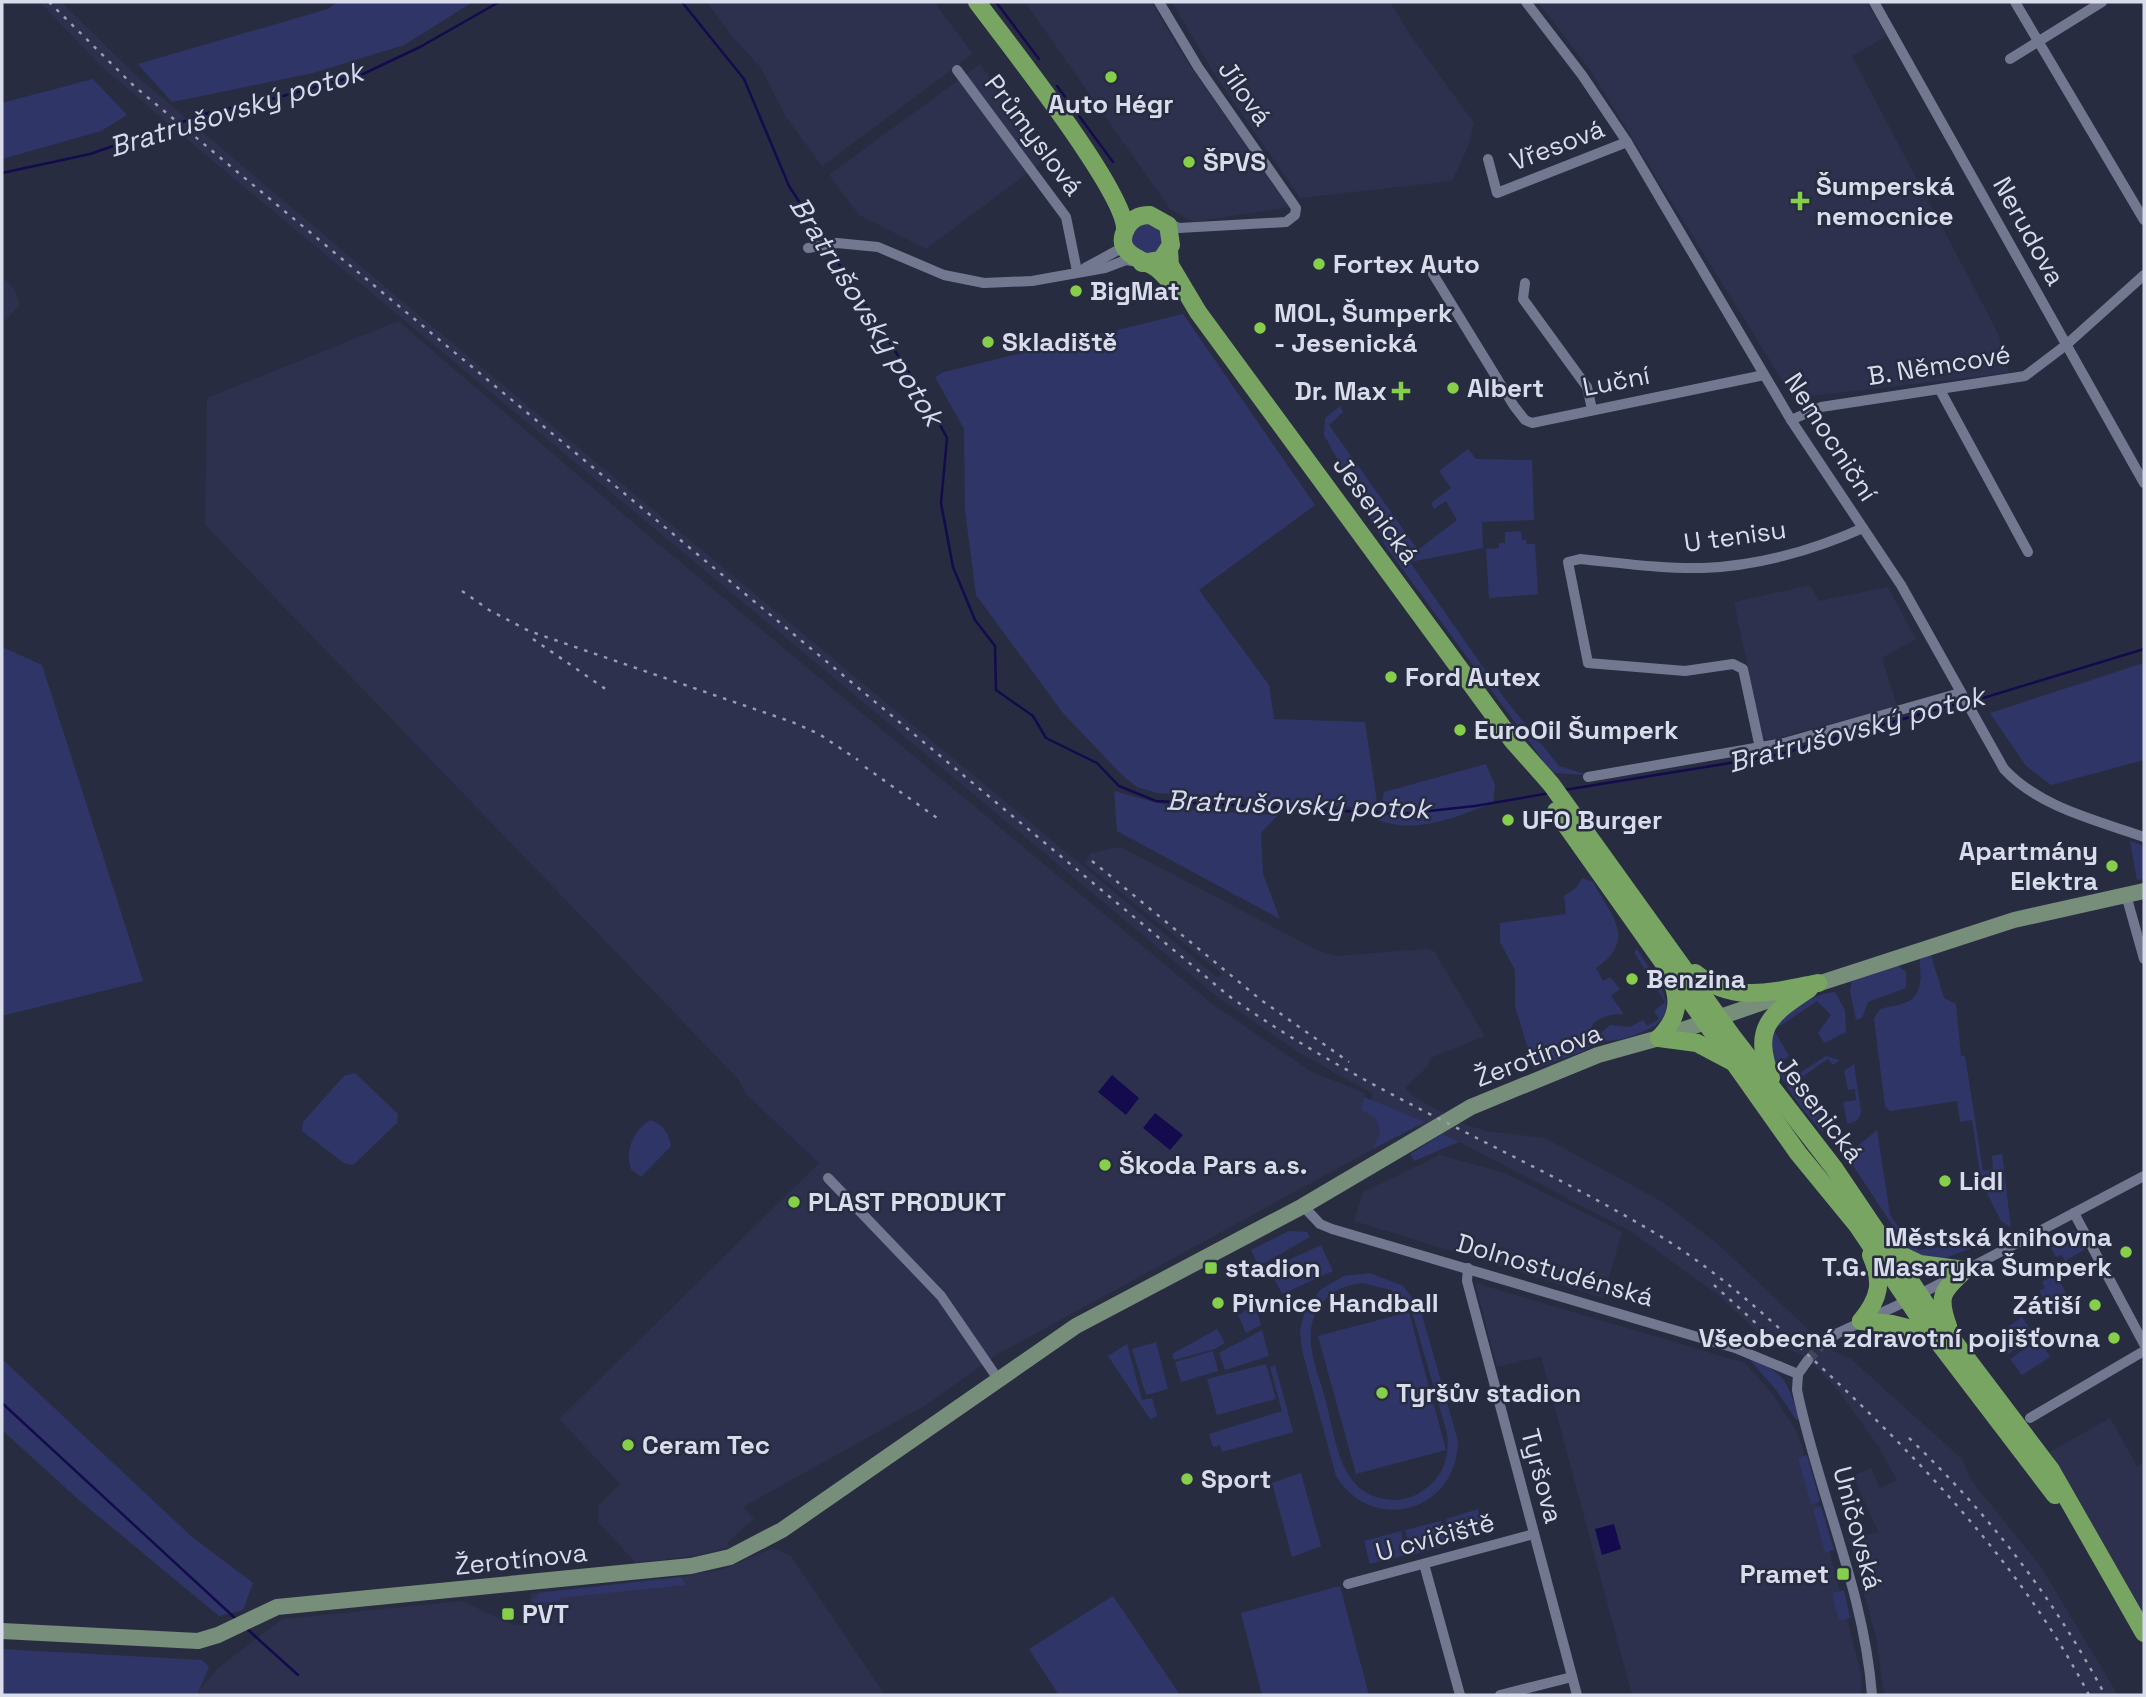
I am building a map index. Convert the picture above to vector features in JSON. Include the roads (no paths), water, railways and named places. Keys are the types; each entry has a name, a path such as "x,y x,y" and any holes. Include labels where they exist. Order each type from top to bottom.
{"main road":[{"name":"Jesenická","path":"977,2 1098,169 1133,208 1157,218 1172,235 1170,265 1198,312 1713,1019 1834,1168 1889,1248 1932,1334 2005,1433 2076,1518"},
{"name":"Jesenická","path":"1098,169 1124,216 1125,249 1140,262 1157,269 1198,312"},
{"path":"1124,233 1133,220 1157,218"},
{"path":"1140,262 1161,260 1169,250"},
{"path":"1671,961 1716,987 1735,993 1765,994 1818,983"},
{"path":"1659,1038 1669,1028 1677,1007 1671,961"},
{"path":"1778,1097 1762,1052 1764,1032 1780,1008 1818,983"},
{"name":"Jesenická","path":"1713,1019 1737,1065 1798,1153 1914,1297 1954,1342 2056,1478 2076,1518 2144,1633"},
{"path":"1659,1038 1697,1044 1737,1065"},
{"path":"1857,1225 1880,1280 1874,1306 1861,1321"},
{"path":"1889,1248 1920,1264 1965,1270"},
{"path":"1954,1342 1941,1301 1945,1289 1965,1270"},
{"path":"1861,1321 1892,1324 1932,1334"}],"street":[{"name":"Jílová","path":"1157,218 1179,228 1286,222 1295,215 1296,208 1198,67 1159,2"},
{"name":"Nemocniční","path":"1526,2 1582,75 1627,142 1791,420 1901,585 2004,769 2019,786 2038,798 2144,837"},
{"name":"Nerudova","path":"1874,2 2144,482"},
{"path":"2015,2 2144,220"},
{"path":"2010,59 2102,2"},
{"name":"Průmyslová","path":"957,70 1066,216 1077,271"},
{"name":"Vřesová","path":"1488,159 1497,192 1627,142"},
{"name":"Jílová","path":"1169,250 1180,237 1221,225"},
{"path":"1077,271 1114,253 1121,247 1124,233"},
{"path":"813,247 837,243 878,247 965,281 1032,281 1105,268 1126,260 1140,262"},
{"name":"Luční","path":"1433,274 1525,420 1532,423 1764,375"},
{"name":"B. Němcové","path":"1791,420 1821,407 2025,376 2066,345 2144,275"},
{"path":"1525,282 1523,299 1587,387 1592,409"},
{"path":"1940,390 2028,552"},
{"name":"U tenisu","path":"1760,748 1743,669 1733,664 1685,671 1588,663 1568,562 1580,559 1704,568 1829,544 1863,528"},
{"path":"1588,777 1760,748 1963,699"},
{"name":"Žerotínova","path":"2,1631 198,1641 277,1606 654,1570 730,1557 782,1530 1076,1326 1303,1206 1484,1101 1598,1055 1659,1038 2014,919 2144,891"},
{"path":"2126,895 2144,959"},
{"path":"1823,1343 2144,1176"},
{"path":"828,1178 941,1296 998,1380"},
{"name":"Dolnostudénská","path":"1303,1206 1320,1224 1332,1229 1735,1348 1798,1374"},
{"path":"2074,1213 2144,1344"},
{"name":"Tyršova","path":"1468,1268 1467,1282 1577,1695"},
{"path":"2030,1418 2144,1351"},
{"path":"1798,1374 1808,1360"},
{"name":"Uničovská","path":"1798,1374 1798,1399 1854,1596 1868,1660 1872,1695"},
{"name":"U cvičiště","path":"1348,1584 1534,1534"},
{"path":"1424,1564 1460,1695"},
{"path":"1500,1695 1572,1676"}],"waterway":[{"name":"Bratrušovský potok","path":"2,173 90,154 211,112 272,99 363,74 420,47 499,2"},
{"name":"Bratrušovský potok","path":"682,2 744,79 789,186 825,242"},
{"path":"996,2 1039,59"},
{"path":"1057,86 1113,162"},
{"name":"Bratrušovský potok","path":"828,247 928,402 947,438 941,503 953,567 975,620 995,646 996,690 1033,716 1046,738 1097,763 1119,786 1156,801 1401,814 1475,806 1550,793"},
{"name":"Bratrušovský potok","path":"1970,702 2144,649"},
{"name":"Bratrušovský potok","path":"1564,790 1773,756 1963,702"},
{"path":"2,1403 236,1619"},
{"path":"246,1628 298,1675"}],"tunnel":[{"path":"1808,1360 1823,1343"}],"railway":[{"path":"49,2 134,86 1229,996 1280,1030 1385,1091 1548,1174 1655,1233 1733,1288 1886,1430 1962,1512 2031,1599 2089,1695"},
{"path":"462,591 489,610 529,631 792,722 819,734 858,760"},
{"path":"533,639 607,690"},
{"path":"865,767 940,820"},
{"path":"1092,861 1261,1000 1349,1062"},
{"path":"1714,1285 1770,1336"},
{"path":"1909,1438 1966,1496 2018,1558 2064,1624 2105,1695"}],"place":[{"name":"Auto Hégr","path":"1111,77"},
{"name":"ŠPVS","path":"1189,162"},
{"name":"Šumperská nemocnice","path":"1800,201"},
{"name":"Fortex Auto","path":"1319,264"},
{"name":"BigMat","path":"1076,291"},
{"name":"MOL, Šumperk - Jesenická","path":"1260,328"},
{"name":"Skladiště","path":"988,342"},
{"name":"Albert","path":"1453,388"},
{"name":"Dr. Max","path":"1401,391"},
{"name":"Ford Autex","path":"1391,677"},
{"name":"EuroOil Šumperk","path":"1460,730"},
{"name":"UFO Burger","path":"1508,820"},
{"name":"Apartmány Elektra","path":"2112,866"},
{"name":"Benzina","path":"1632,979"},
{"name":"Škoda Pars a.s.","path":"1105,1165"},
{"name":"Lidl","path":"1945,1181"},
{"name":"PLAST PRODUKT","path":"794,1202"},
{"name":"Městská knihovna T.G. Masaryka Šumperk","path":"2126,1252"},
{"name":"stadion","path":"1211,1268"},
{"name":"Pivnice Handball","path":"1218,1303"},
{"name":"Zátiší","path":"2095,1305"},
{"name":"Všeobecná zdravotní pojišťovna","path":"2114,1338"},
{"name":"Tyršův stadion","path":"1382,1393"},
{"name":"Ceram Tec","path":"628,1445"},
{"name":"Sport","path":"1187,1479"},
{"name":"Pramet","path":"1843,1574"},
{"name":"PVT","path":"508,1614"}]}
